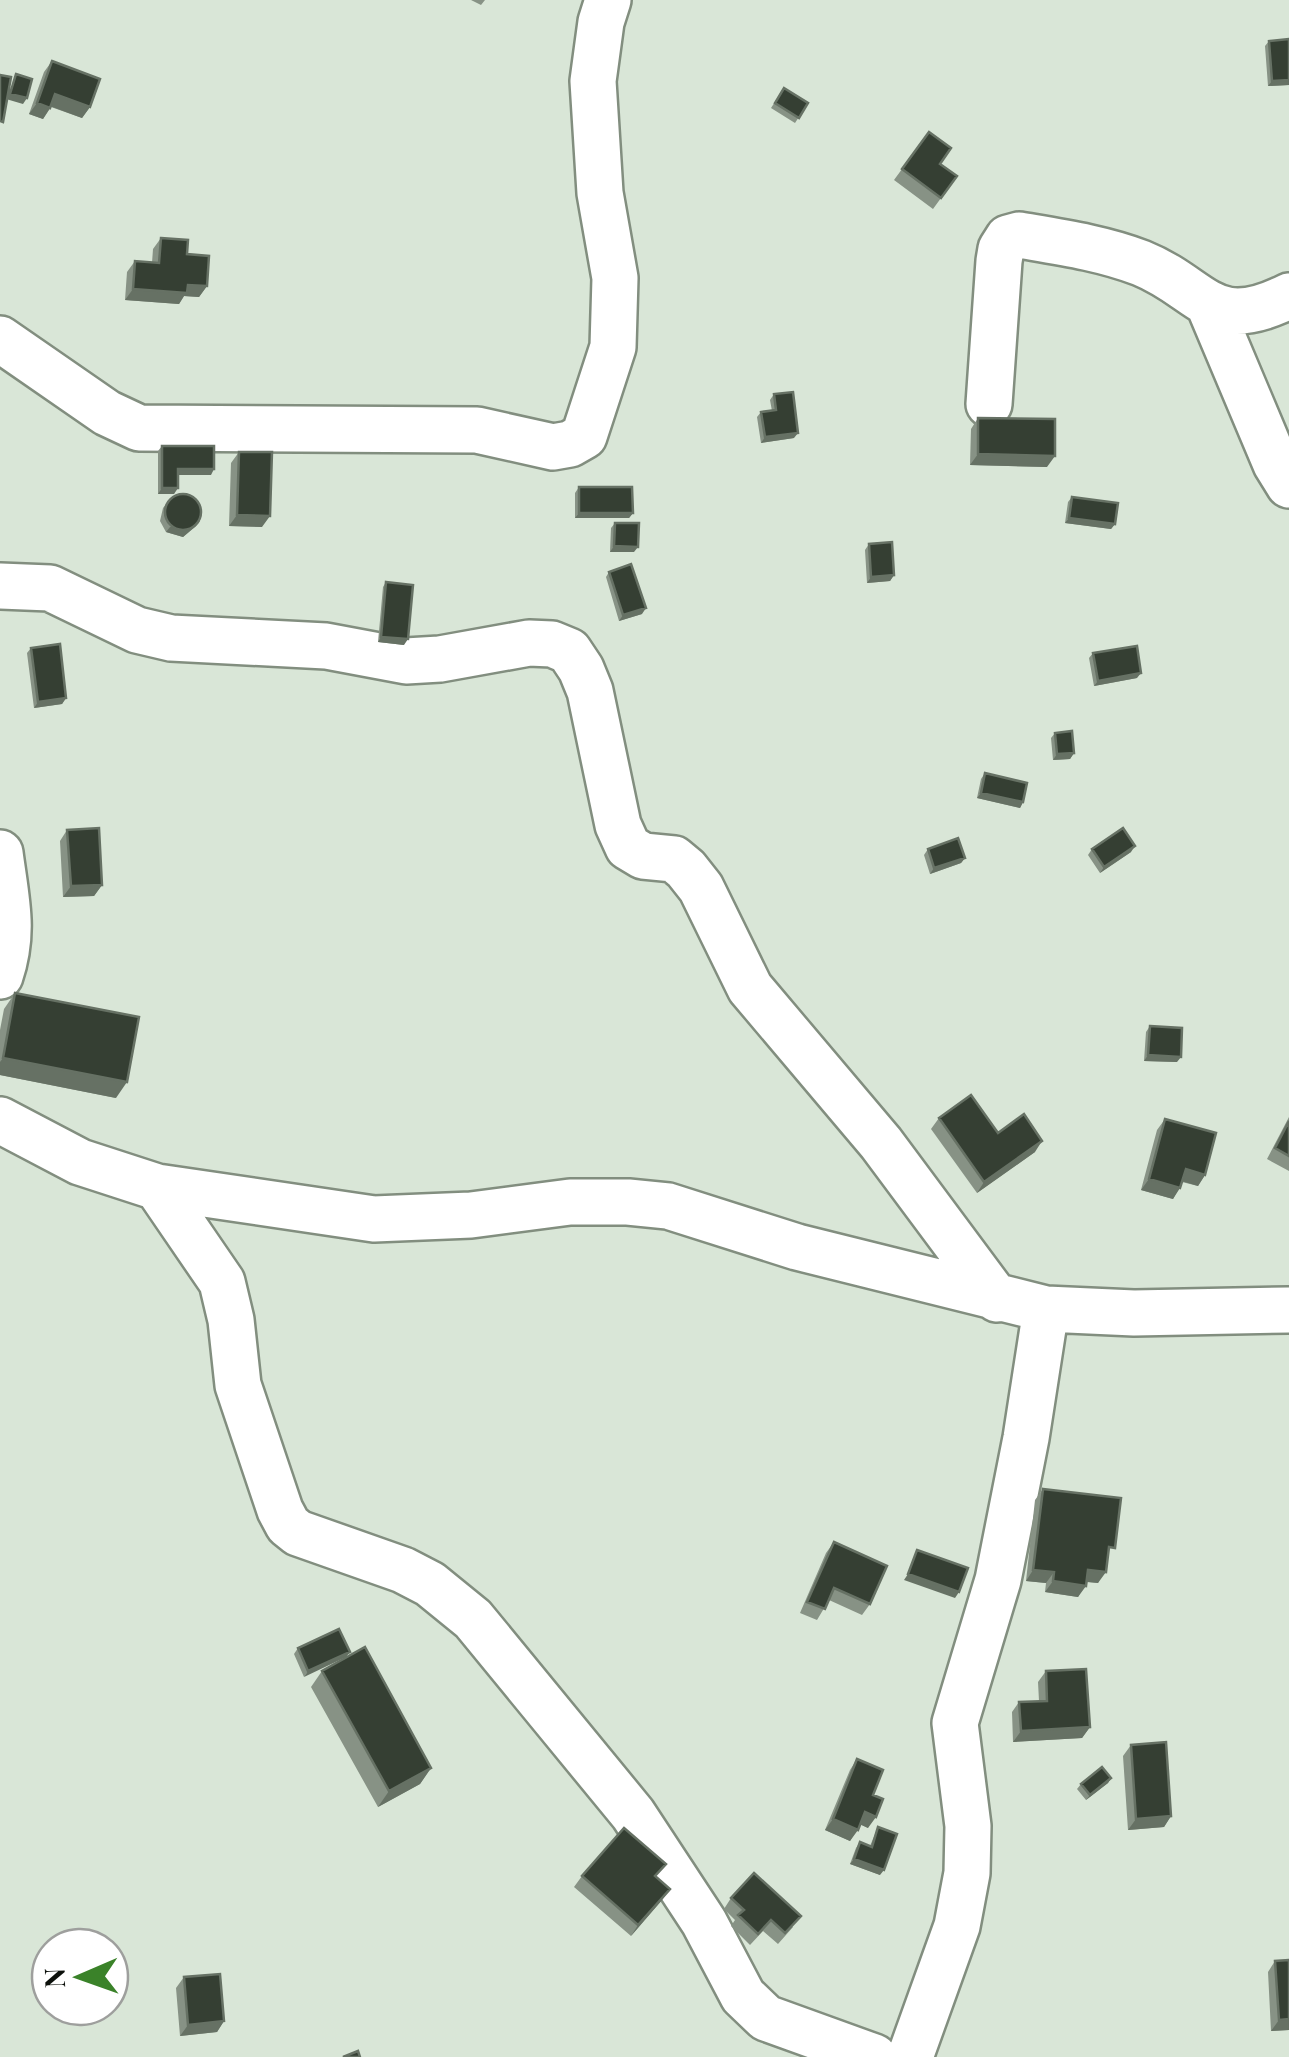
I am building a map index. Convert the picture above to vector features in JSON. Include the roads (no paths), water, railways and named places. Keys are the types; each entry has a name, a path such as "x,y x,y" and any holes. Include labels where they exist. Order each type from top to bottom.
{"street":[{"path":"0,339 107,413 139,428 477,430 553,447 578,441 592,417 613,347 615,278 600,193 592,80 608,0"},
{"path":"989,404 999,261 1008,238 1019,236 1110,253 1145,265 1210,305 1237,313 1263,309 1289,296"},
{"path":"1210,305 1276,464 1289,486"},
{"path":"0,586 50,588 137,630 171,638 326,646 406,661 440,660 528,643 552,644 569,651 590,691 618,825 628,847 637,854 674,859 686,869 701,888 750,988 881,1143 997,1299"},
{"path":"0,853 11,927 0,976"},
{"path":"0,1120 80,1162 157,1187 374,1219 471,1215 570,1202 628,1202 668,1206 797,1247 1046,1309 1134,1313 1289,1310"},
{"path":"157,1187 222,1282 238,1385 288,1525 311,1540 403,1570 430,1584 473,1619 633,1814 714,1938 743,1996 766,2018 874,2057"},
{"path":"910,2057 957,1926 967,1873 968,1826 955,1724 998,1580 1046,1309"}]}
